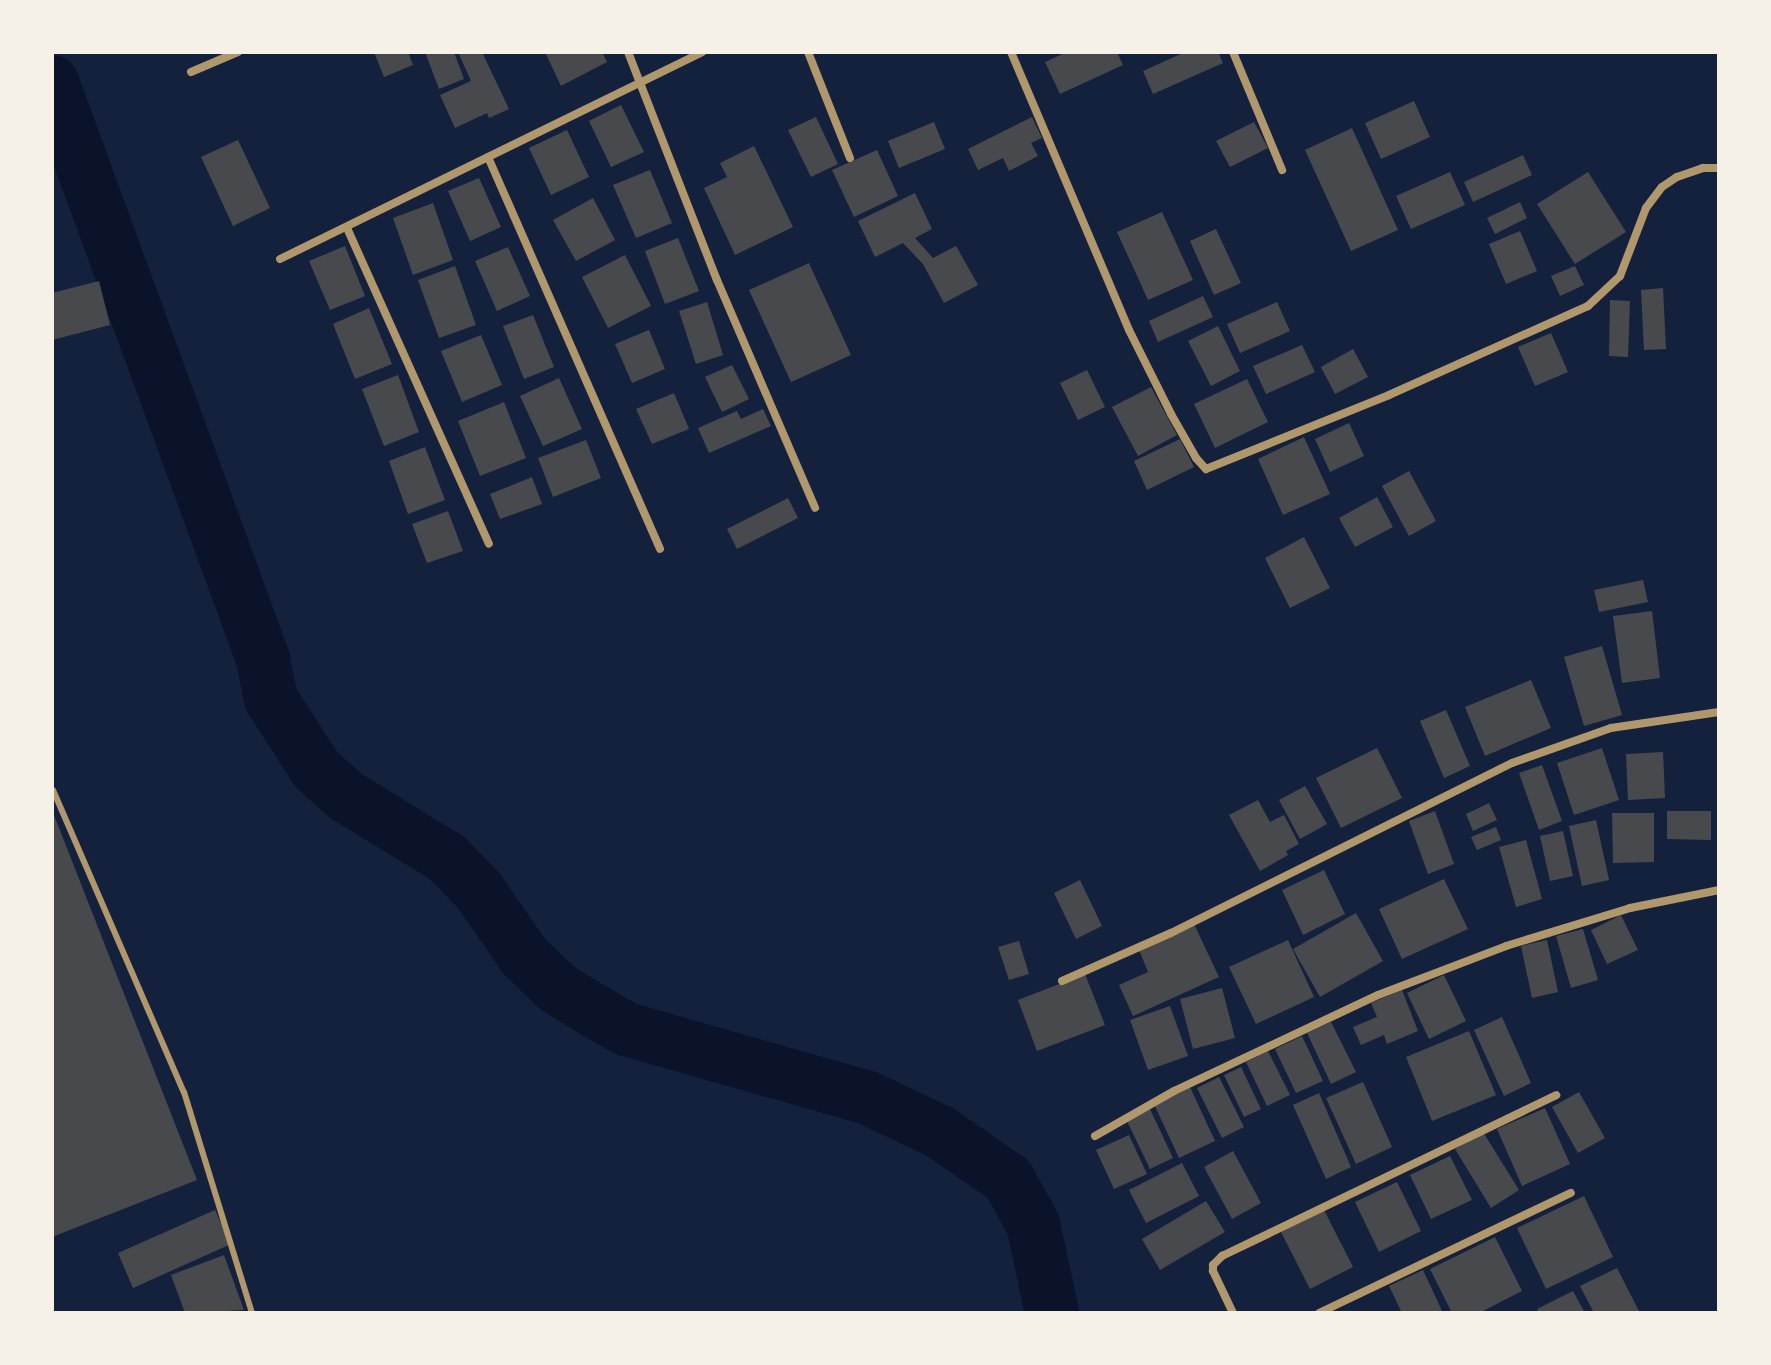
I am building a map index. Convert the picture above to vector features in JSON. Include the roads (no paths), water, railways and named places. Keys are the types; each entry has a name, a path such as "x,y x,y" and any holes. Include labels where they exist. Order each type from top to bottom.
{"street":[{"path":"191,72 238,52"},
{"path":"628,52 815,508"},
{"path":"280,259 702,52"},
{"path":"808,52 850,158"},
{"path":"1011,52 1129,330 1171,414 1196,458 1206,469 1221,466 1375,401 1588,306 1620,276 1646,208 1662,187 1677,177 1703,168 1719,168"},
{"path":"1233,52 1282,170"},
{"path":"488,157 660,549"},
{"path":"347,228 489,544"},
{"path":"1062,981 1171,933 1512,763 1611,728 1719,712"},
{"path":"1095,1136 1174,1091 1378,995 1506,946 1630,908 1719,890"},
{"path":"1233,1313 1213,1271 1213,1265 1222,1256 1556,1095"},
{"path":"1319,1313 1571,1193"}],"lane":[{"path":"53,790 184,1092 252,1313"}],"waterway":[{"path":"52,82 263,659 271,699 316,769 346,796 447,858 479,891 524,956 557,988 593,1010 626,1029 868,1098 940,1132 1008,1179 1033,1224 1052,1313"}]}
